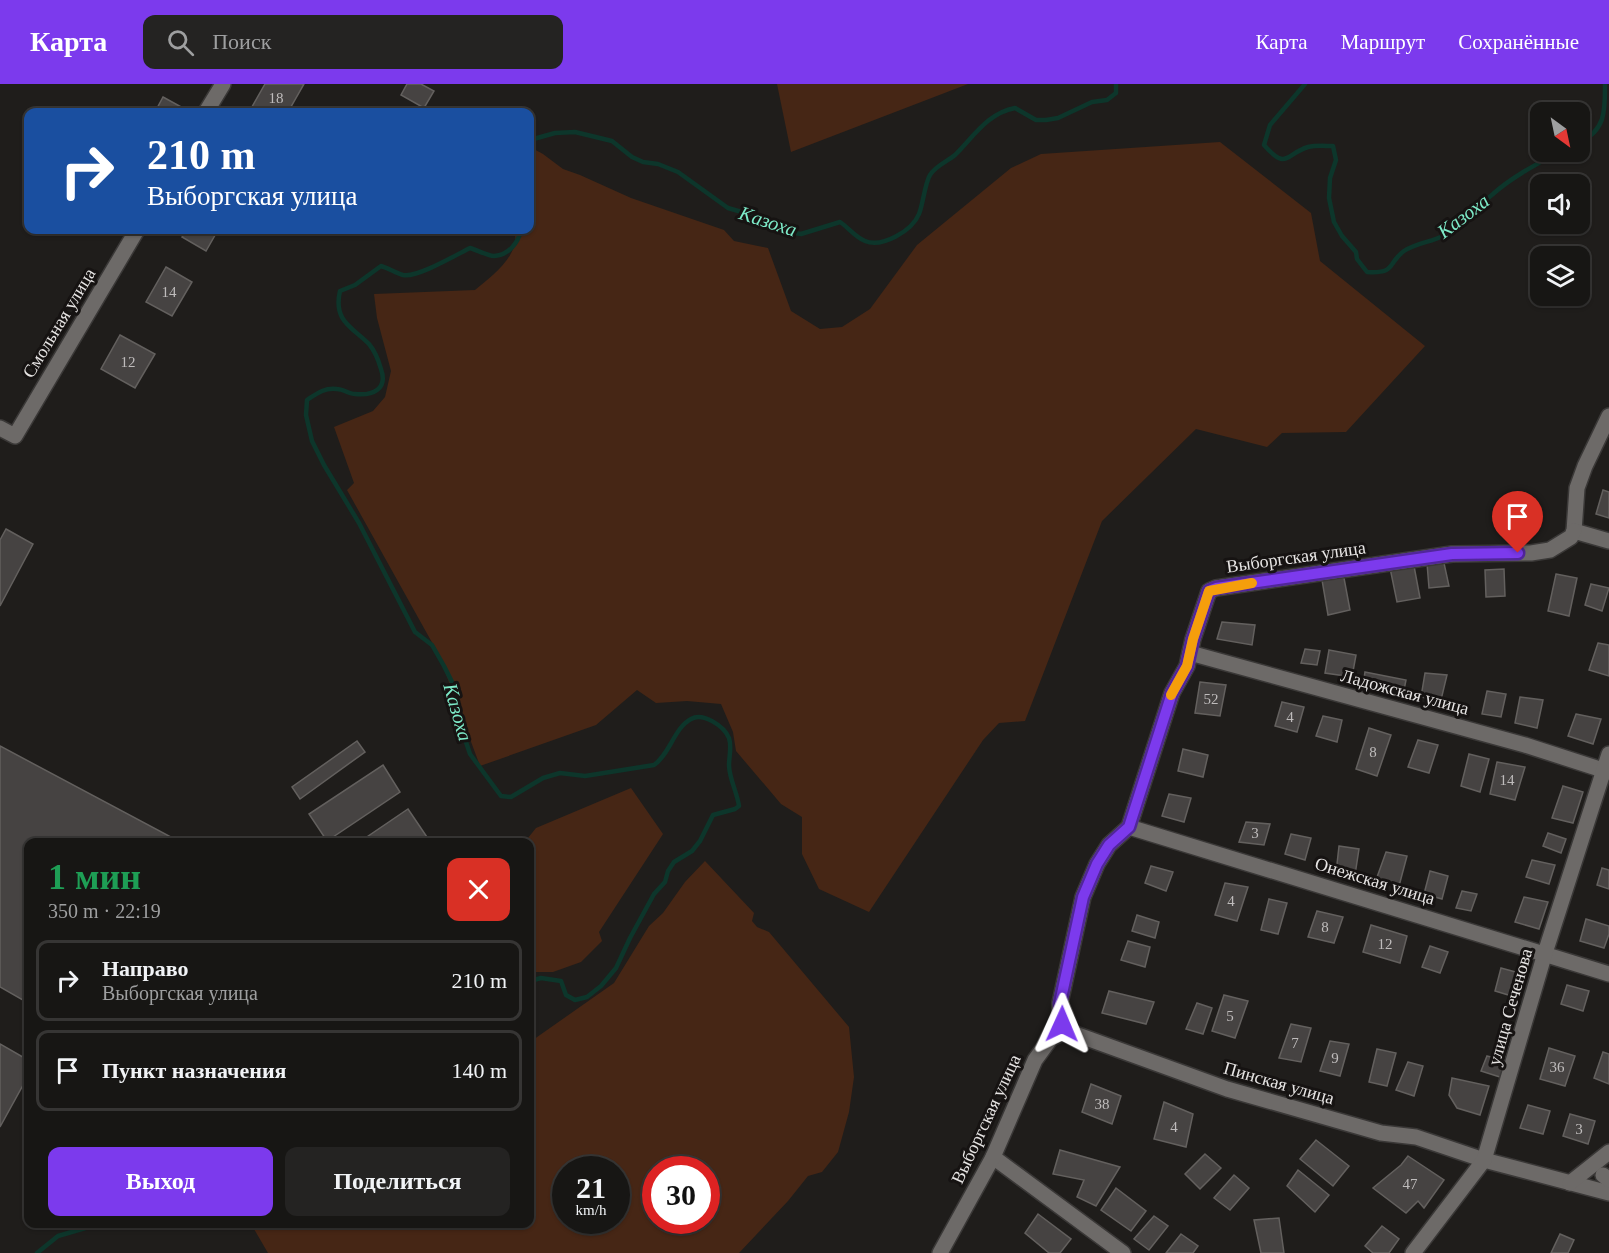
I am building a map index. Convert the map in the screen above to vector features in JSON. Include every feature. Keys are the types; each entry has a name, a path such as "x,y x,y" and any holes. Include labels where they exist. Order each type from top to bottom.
{"street":[{"path":"208,108 223,84"},
{"name":"Смольная улица","path":"0,428 15,436 135,234"},
{"path":"1609,416 1577,488 1574,531 1609,542"},
{"name":"Выборгская улица","path":"940,1253 993,1157 1035,1060 1051,1038 1067,1031 1060,1018 1060,1003 1083,897 1097,864 1109,845 1129,827 1172,693 1187,666 1209,591 1216,588 1452,554 1531,554 1550,550 1571,537 1574,531"},
{"name":"Ладожская улица","path":"1190,653 1525,745 1606,771"},
{"name":"улица Сеченова","path":"1413,1253 1484,1160 1545,953 1606,771 1609,754"},
{"name":"Онежская улица","path":"1129,827 1609,974"},
{"name":"Пинская улица","path":"1067,1031 1227,1089 1381,1133 1416,1137 1484,1160 1609,1193"},
{"path":"1570,1183 1609,1152"},
{"path":"993,1157 1123,1253"}],"shaded area":[{"path":"777,84 968,84 791,152"},
{"path":"1220,142 1311,213 1320,261 1425,346 1346,432 1282,433 1267,447 1196,429 1102,521 1025,721 999,723 983,740 869,912 819,889 802,854 802,817 781,804 736,751 733,732 721,704 687,701 656,703 637,690 596,725 480,766 439,655 347,490 354,483 334,427 373,411 385,397 391,371 377,318 374,294 475,290 497,271 514,248 514,234 534,234 534,149 563,169 631,198 724,230 734,241 768,248 791,311 820,329 842,327 870,309 917,245 1011,168 1041,154"},
{"path":"631,788 663,834 599,932 602,941 581,962 553,972 534,972 534,838 528,838 536,828"},
{"path":"705,861 754,913 752,921 757,927 769,932 849,1027 854,1077 849,1112 838,1152 822,1172 808,1176 739,1253 268,1253 253,1228 534,1228 534,1039 614,983 649,926 663,913 685,882"}],"building":[{"path":"265,84 304,84 290,108 251,108"},
{"path":"407,84 421,84 434,91 424,108 401,95"},
{"path":"163,97 183,108 157,108"},
{"path":"184,234 216,234 206,251 182,237"},
{"path":"166,267 192,282 172,316 146,302"},
{"path":"120,335 155,354 135,388 101,369"},
{"path":"1603,490 1609,492 1609,518 1596,514"},
{"path":"6,529 33,544 0,606 0,540"},
{"path":"1427,563 1444,563 1449,586 1429,588"},
{"path":"1414,566 1420,598 1397,602 1390,568"},
{"path":"1504,569 1505,596 1486,597 1485,570"},
{"path":"1556,574 1577,578 1569,616 1548,611"},
{"path":"1344,578 1350,610 1328,615 1322,580"},
{"path":"1591,584 1609,588 1602,611 1585,605"},
{"path":"1222,622 1255,625 1252,645 1217,639"},
{"path":"1598,643 1609,645 1609,676 1589,670"},
{"path":"1305,649 1320,651 1317,665 1301,663"},
{"path":"1329,650 1356,655 1352,677 1325,673"},
{"path":"1365,672 1406,680 1403,695 1363,685"},
{"path":"1425,673 1447,675 1441,700 1421,697"},
{"path":"1200,682 1226,685 1220,716 1195,713"},
{"path":"1487,691 1506,694 1501,717 1482,714"},
{"path":"1520,697 1543,700 1537,728 1515,723"},
{"path":"1282,702 1304,707 1297,732 1275,726"},
{"path":"1576,714 1601,719 1593,744 1568,736"},
{"path":"1323,716 1342,720 1337,742 1316,736"},
{"path":"1369,728 1391,735 1377,776 1356,769"},
{"path":"1418,740 1438,745 1429,773 1408,767"},
{"path":"357,741 365,752 300,799 292,787"},
{"path":"0,746 171,837 24,838 24,1001 0,987"},
{"path":"1183,749 1208,755 1203,777 1178,771"},
{"path":"1469,754 1489,759 1480,792 1461,786"},
{"path":"1497,762 1525,767 1515,800 1490,794"},
{"path":"383,765 400,792 331,838 325,838 309,814"},
{"path":"1563,786 1583,792 1573,823 1552,818"},
{"path":"1169,794 1191,798 1184,822 1162,816"},
{"path":"408,809 427,837 426,838 365,838"},
{"path":"1246,822 1270,824 1264,845 1239,842"},
{"path":"1548,833 1566,839 1561,853 1543,846"},
{"path":"1291,834 1311,838 1305,860 1285,854"},
{"path":"1339,846 1359,849 1355,875 1336,873"},
{"path":"1386,852 1407,856 1399,886 1376,880"},
{"path":"1532,860 1555,865 1549,884 1526,877"},
{"path":"1151,866 1173,872 1166,891 1145,883"},
{"path":"1602,868 1609,870 1609,889 1597,885"},
{"path":"1430,871 1448,876 1442,899 1424,894"},
{"path":"1225,883 1248,887 1237,921 1215,915"},
{"path":"1462,891 1477,894 1471,911 1456,908"},
{"path":"1524,897 1548,902 1539,929 1515,922"},
{"path":"1269,899 1287,903 1278,934 1261,930"},
{"path":"1317,911 1343,917 1334,943 1308,937"},
{"path":"1137,915 1159,922 1155,938 1132,931"},
{"path":"1586,919 1609,926 1604,948 1580,941"},
{"path":"1371,925 1407,936 1400,963 1363,952"},
{"path":"1128,941 1150,947 1145,967 1121,960"},
{"path":"1430,946 1448,952 1440,973 1422,967"},
{"path":"1501,968 1523,974 1515,997 1495,991"},
{"path":"1567,985 1589,991 1583,1011 1561,1004"},
{"path":"1109,991 1154,1002 1146,1024 1102,1013"},
{"path":"1224,995 1248,1001 1235,1038 1212,1031"},
{"path":"1197,1003 1212,1008 1203,1034 1186,1029"},
{"path":"1291,1024 1311,1028 1301,1062 1279,1058"},
{"path":"1330,1041 1349,1044 1340,1076 1320,1071"},
{"path":"0,1044 24,1058 24,1083 0,1127"},
{"path":"1549,1048 1575,1056 1565,1086 1540,1079"},
{"path":"1377,1049 1396,1053 1387,1086 1369,1082"},
{"path":"1603,1052 1609,1054 1609,1084 1594,1078"},
{"path":"1487,1056 1507,1061 1503,1078 1481,1071"},
{"path":"1408,1062 1423,1066 1414,1096 1396,1090"},
{"path":"1452,1078 1489,1086 1480,1115 1457,1108 1449,1095"},
{"path":"1091,1084 1121,1096 1112,1124 1082,1112"},
{"path":"1164,1102 1193,1114 1186,1147 1154,1139"},
{"path":"1528,1105 1550,1111 1543,1134 1520,1128"},
{"path":"1570,1114 1595,1121 1588,1144 1563,1136"},
{"path":"1316,1140 1349,1166 1333,1186 1300,1159"},
{"path":"1060,1150 1120,1167 1096,1206 1077,1197 1084,1180 1053,1174"},
{"path":"1205,1154 1221,1168 1200,1189 1185,1174"},
{"path":"1408,1156 1444,1180 1424,1208 1418,1201 1406,1213 1373,1188 1401,1165"},
{"path":"1298,1170 1329,1195 1315,1212 1287,1186"},
{"path":"1234,1175 1249,1188 1230,1210 1214,1198"},
{"path":"1116,1188 1146,1211 1131,1231 1101,1210"},
{"path":"1038,1214 1071,1239 1060,1253 1049,1253 1025,1233"},
{"path":"1154,1216 1168,1226 1149,1250 1134,1239"},
{"path":"1279,1218 1284,1253 1261,1253 1254,1220"},
{"path":"1382,1226 1399,1239 1389,1253 1373,1253 1365,1246"},
{"path":"1181,1234 1198,1246 1193,1253 1166,1253"},
{"path":"1560,1234 1574,1240 1568,1253 1551,1253"}],"waterway":[{"name":"Казоха","path":"534,139 555,133 575,132 612,141 632,157 678,172 728,208 759,217 788,232 801,234 840,222 861,239 872,243 888,240 910,226 919,214 932,172 955,155 989,120 1015,108 1036,120 1058,118 1092,102 1107,100 1116,93 1116,84"},
{"name":"Казоха","path":"1305,84 1270,125 1264,145 1282,159 1308,147 1333,146 1336,160 1330,178 1329,198 1334,222 1342,236 1356,252 1357,259 1367,272 1383,271 1390,267 1404,251 1449,232 1508,182 1541,162"},
{"name":"Казоха","path":"1590,136 1595,132 1602,118 1605,84"},
{"name":"Казоха","path":"520,234 512,247 499,255 492,256 470,248 409,275 403,275 381,266 355,285 340,291 339,310 346,322 369,344 376,356 383,376 381,386 368,394 353,394 333,389 321,392 307,400 306,415 312,441 324,465 359,523 415,632 432,645 444,666 455,688 464,736 470,754 501,796 511,797 543,778 560,773 585,776 654,765 664,754 680,728 696,717 713,721 729,738 729,770 739,806 713,815 700,841 692,851 674,862 665,882 654,894 616,968 601,986 587,997 575,1000 566,995 561,981 541,978 534,980"},
{"name":"Казоха","path":"37,1253 58,1236 85,1228"}],"slow traffic":[{"path":"1171,695 1187,666 1193,639 1209,591 1252,583"}],"route":[{"path":"1062,1024 1060,1003 1083,897 1097,864 1109,845 1129,827 1172,693 1187,666 1193,639 1209,591 1216,588 1452,554 1518,553"}]}
